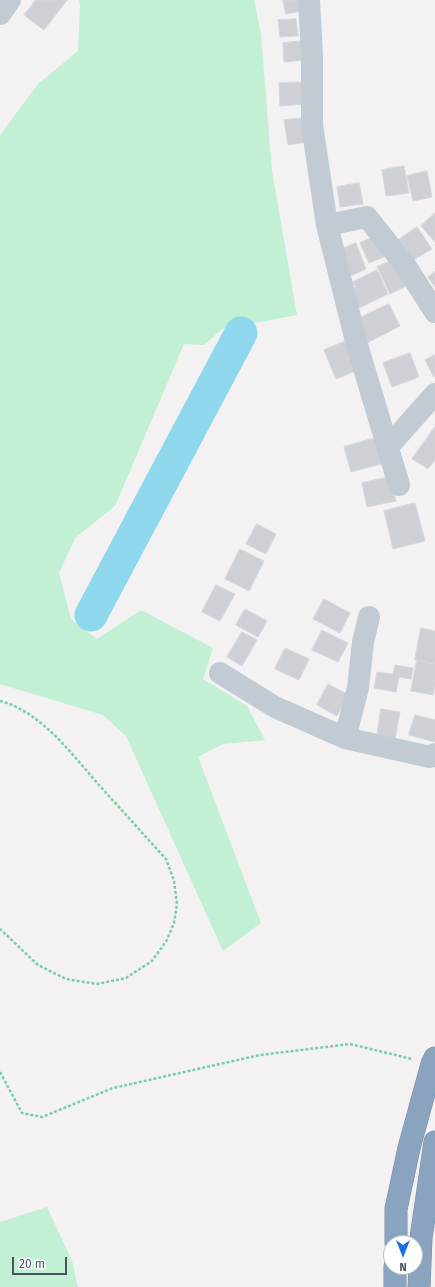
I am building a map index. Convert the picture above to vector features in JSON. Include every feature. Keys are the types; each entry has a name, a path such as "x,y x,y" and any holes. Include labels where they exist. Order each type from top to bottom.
{"highway":[{"path":"396,1235 396,1209 409,1148 434,1061"},
{"path":"419,1287 422,1238 435,1142"},
{"path":"395,1275 395,1287"}],"street":[{"path":"0,14 10,0"},
{"path":"309,0 312,56 312,125 327,225 357,346 399,484"},
{"path":"327,225 367,217 405,265 435,312"},
{"path":"388,447 435,394"},
{"path":"345,738 358,688 363,642 369,617"},
{"path":"220,673 275,707 345,738 430,757 435,754"}],"path":[{"path":"0,701 10,704 37,720 63,745 166,859 174,881 177,904 174,923 167,940 152,961 126,978 97,984 66,979 38,965 0,929"},
{"path":"0,1072 22,1113 42,1117 113,1088 260,1055 350,1044 434,1061"}],"green space":[{"path":"79,0 254,0 261,34 272,171 297,315 222,329 204,345 184,344 115,506 75,538 59,573 71,619 97,639 141,610 213,648 203,679 247,706 265,740 223,744 198,757 261,923 223,951 126,736 103,715 0,684 0,135 38,84 78,51"},
{"path":"47,1207 72,1261 78,1287 0,1287 0,1222"}],"building":[{"path":"36,0 67,0 44,30 24,15"},
{"path":"283,0 305,0 307,10 286,14"},
{"path":"296,19 298,36 280,37 278,20"},
{"path":"304,41 305,60 284,62 283,43"},
{"path":"306,82 307,104 280,106 279,83"},
{"path":"303,118 307,142 288,145 284,120"},
{"path":"404,166 409,193 386,196 382,170"},
{"path":"427,171 432,197 413,201 407,176"},
{"path":"359,183 363,204 340,207 337,187"},
{"path":"435,213 435,242 421,226"},
{"path":"417,227 432,249 405,265 397,241"},
{"path":"376,236 386,256 369,263 360,243"},
{"path":"356,243 366,269 348,277 337,251"},
{"path":"397,258 409,285 390,294 377,267"},
{"path":"377,270 388,294 359,308 350,290 356,287 353,282"},
{"path":"435,272 435,287 428,277"},
{"path":"389,304 400,326 367,343 355,320"},
{"path":"346,341 358,370 336,379 324,350"},
{"path":"410,353 419,377 392,387 383,363"},
{"path":"435,355 435,376 434,377 425,360"},
{"path":"435,427 435,460 428,469 412,459"},
{"path":"378,437 385,463 351,472 344,447"},
{"path":"390,477 396,501 367,507 362,483"},
{"path":"415,503 425,541 393,549 384,511"},
{"path":"257,524 276,534 266,554 246,544"},
{"path":"240,549 264,561 249,591 225,579"},
{"path":"216,585 235,594 220,621 202,612"},
{"path":"324,599 350,613 340,633 313,619"},
{"path":"245,609 267,621 258,637 236,625"},
{"path":"421,628 435,631 435,664 415,660"},
{"path":"322,630 348,643 338,662 312,650"},
{"path":"242,632 257,640 242,666 227,657"},
{"path":"285,648 309,659 299,680 275,669"},
{"path":"417,660 435,664 435,685 433,695 411,691"},
{"path":"395,665 413,668 411,679 399,677 396,692 374,688 377,672 393,674"},
{"path":"328,684 349,695 337,716 317,705"},
{"path":"381,709 400,712 395,739 377,736"},
{"path":"415,715 435,720 435,742 409,735"}],"waterway":[{"path":"91,615 241,333"}]}
